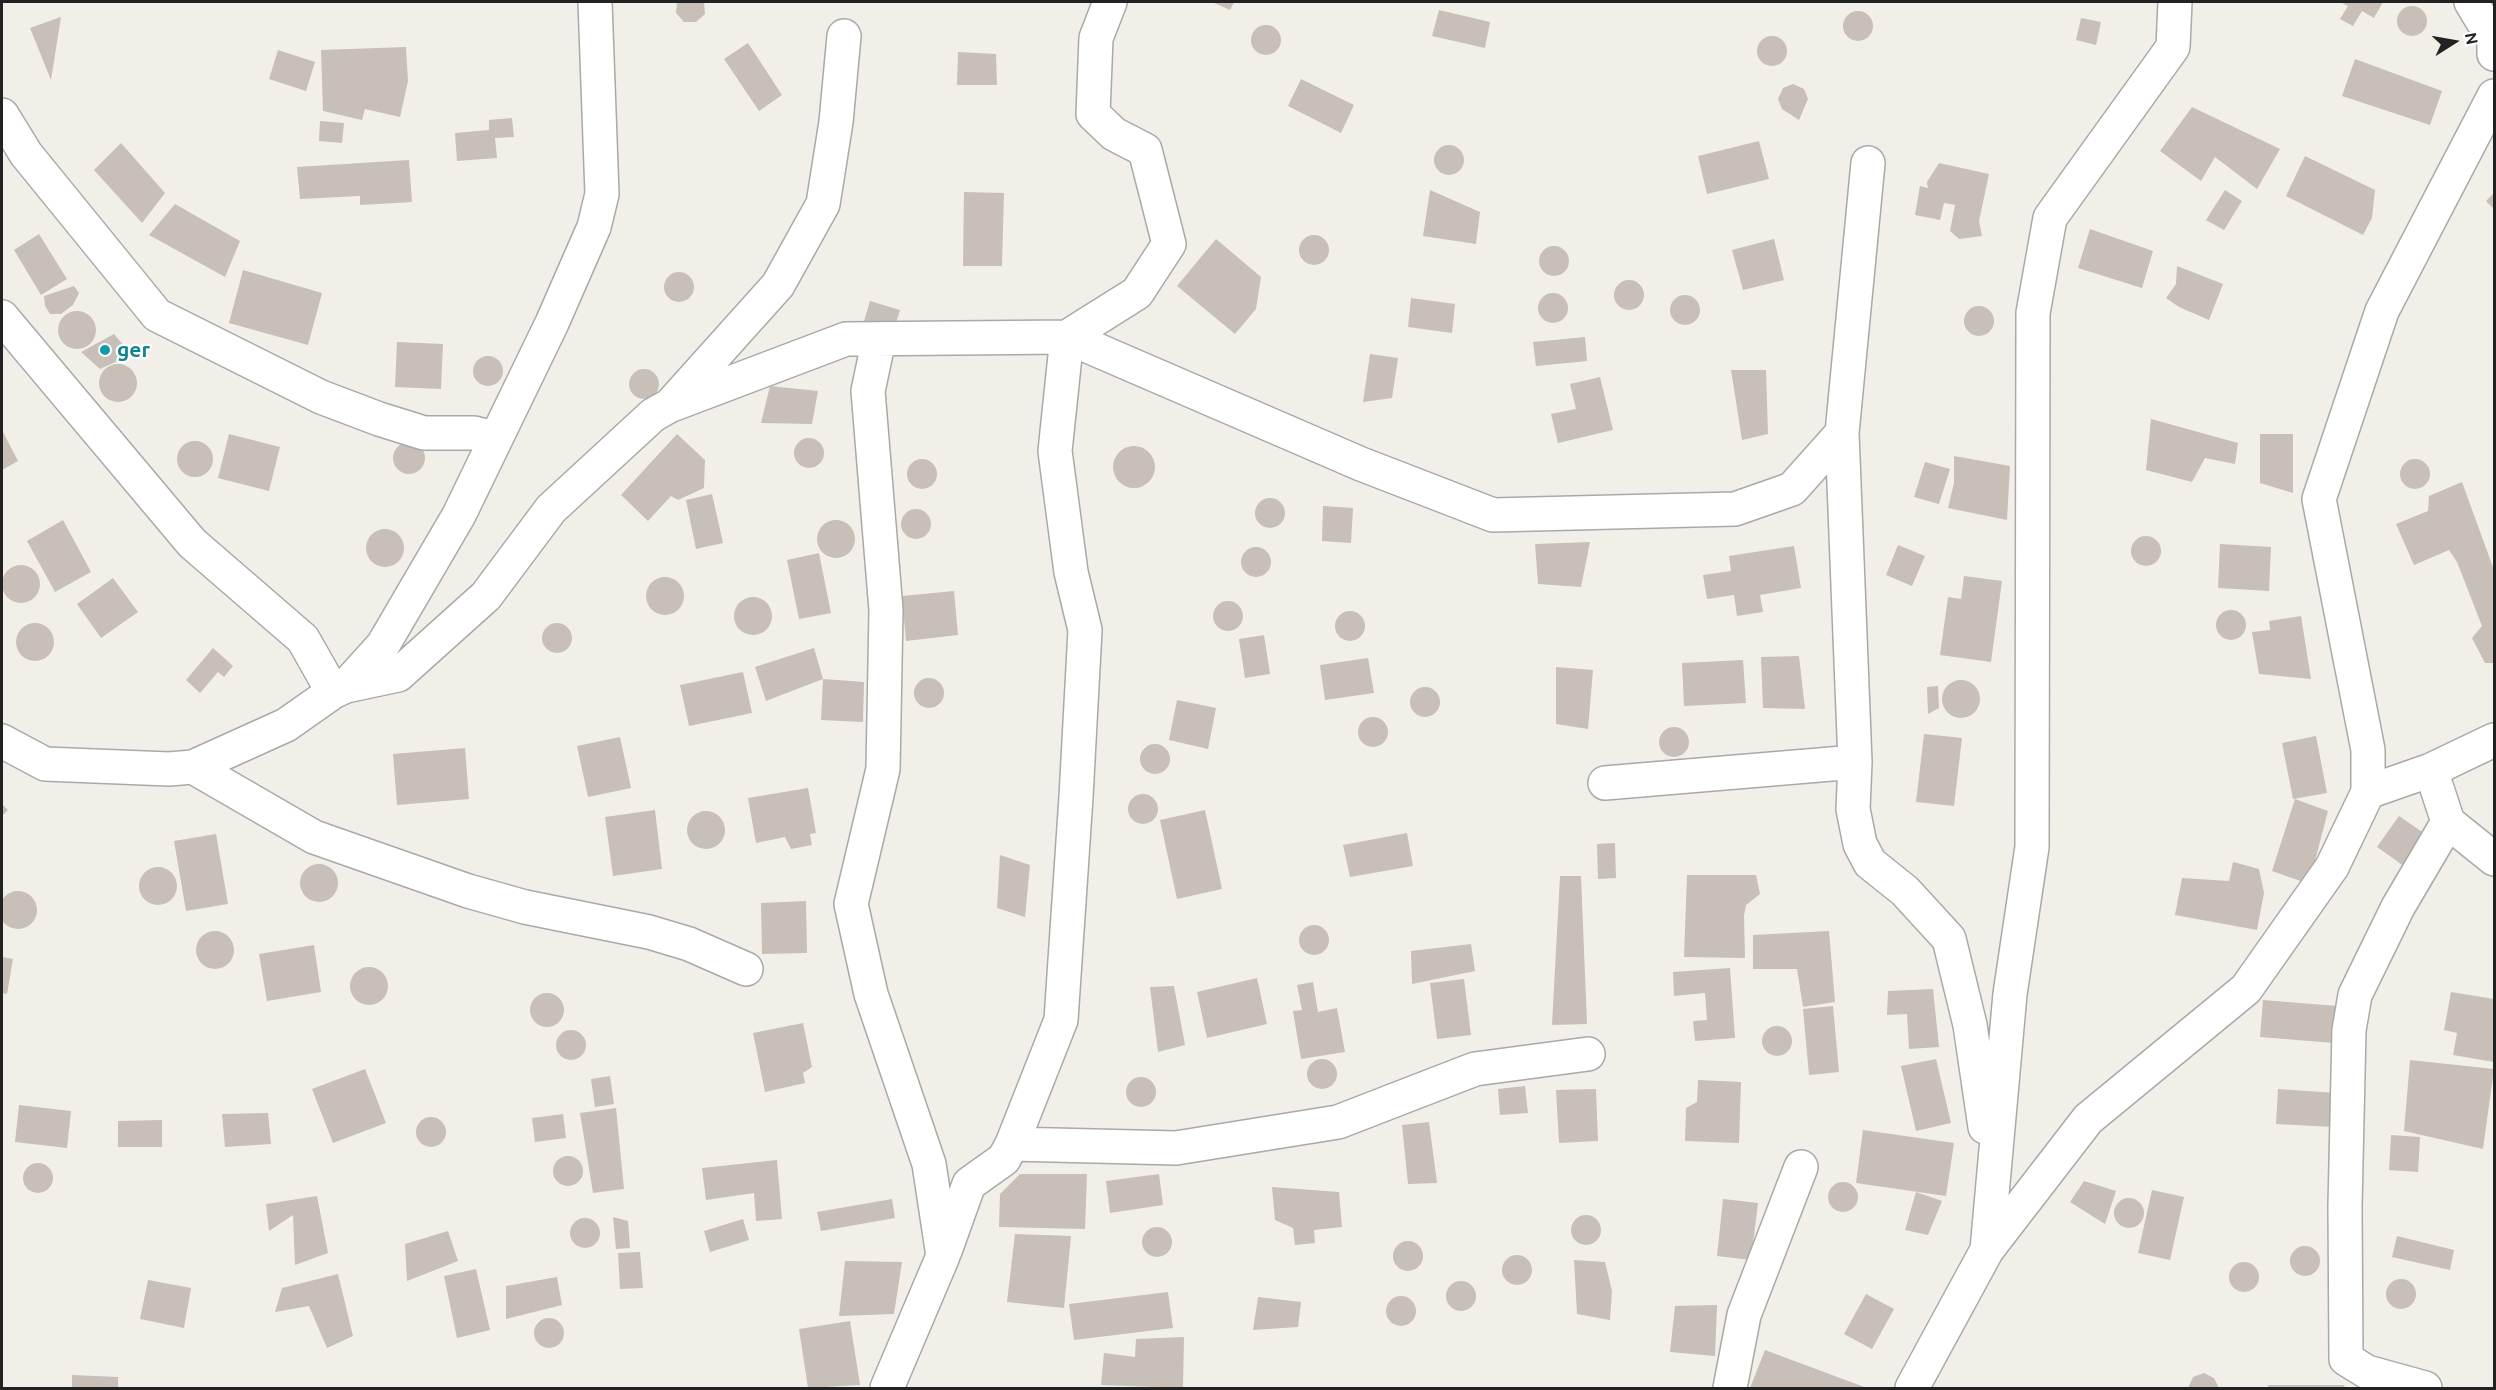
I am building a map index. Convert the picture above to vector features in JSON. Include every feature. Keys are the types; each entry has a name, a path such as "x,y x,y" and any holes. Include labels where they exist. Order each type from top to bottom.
{"street":[{"path":"2,741 45,764 169,769 193,767 286,725 340,689 383,645 459,515 494,438 552,323 594,227 602,194 595,2"},
{"path":"1067,337 1137,293 1169,244 1145,150 1114,134 1093,114 1096,38 1110,2"},
{"path":"1988,1250 2010,994 2032,847 2033,313 2050,218 2173,47 2175,2"},
{"path":"2470,2 2494,40 2494,54"},
{"path":"669,406 778,285 823,204 836,122 844,36"},
{"path":"1912,1389 1988,1250 2088,1119 2246,989 2332,867 2368,792 2368,750 2319,499 2382,311 2494,96"},
{"path":"2,115 26,154 157,315 321,397 378,419 424,433 474,432 494,438"},
{"path":"1868,163 1842,433 1855,762 1853,809 1860,844 1870,863 1905,891 1949,939 1970,1025 1993,1177 1988,1250"},
{"path":"2,317 192,543 303,639 340,689"},
{"path":"340,689 398,675 486,596 551,509 653,415 669,406 846,339 1067,337 1360,464 1493,515 1735,509 1792,489 1842,433"},
{"path":"887,1389 943,1256 969,1184 1004,1159 1061,1020 1085,630 1071,572 1055,451 1067,337"},
{"path":"879,339 868,391 886,610 883,769 851,904 871,994 929,1164 943,1256"},
{"path":"2368,792 2431,770 2494,740"},
{"path":"1605,783 1855,762"},
{"path":"193,767 314,837 479,894 689,944 746,969"},
{"path":"2431,770 2448,822 2494,859"},
{"path":"2425,1389 2367,1372 2346,1359 2345,1218 2349,1030 2355,995 2397,907 2448,822"},
{"path":"1012,1144 1176,1148 1338,1122 1475,1069 1588,1054"},
{"path":"1730,1389 1744,1315 1801,1167"}],"building":[{"path":"677,2 704,2 705,14 696,22 684,22 676,13"},
{"path":"1212,2 1234,2 1230,10"},
{"path":"2340,2 2383,2 2374,18 2362,11 2353,26 2340,19 2348,6"},
{"path":"2412,6 2423,10 2427,21 2423,32 2412,36 2401,32 2397,21 2401,10"},
{"path":"1439,10 1490,22 1485,48 1432,36"},
{"path":"1858,11 1869,15 1873,26 1869,37 1858,41 1847,37 1843,26 1847,15"},
{"path":"61,17 51,80 30,28"},
{"path":"2081,18 2101,22 2096,45 2076,40"},
{"path":"1266,25 1277,29 1281,40 1277,51 1266,55 1255,51 1251,40 1255,29"},
{"path":"1772,36 1783,40 1787,51 1783,62 1772,66 1761,62 1757,51 1761,40"},
{"path":"748,43 782,95 759,111 724,59"},
{"path":"406,47 408,81 400,117 365,109 362,120 323,111 321,50"},
{"path":"278,50 315,62 306,91 269,79"},
{"path":"958,52 996,54 997,85 957,85"},
{"path":"2355,59 2442,91 2430,125 2342,96"},
{"path":"1301,79 1354,105 1341,133 1288,106"},
{"path":"1793,84 1804,89 1808,99 1799,120 1782,109 1778,99 1783,88"},
{"path":"2192,107 2280,149 2257,189 2215,157 2201,181 2160,151"},
{"path":"512,118 514,137 495,138 497,158 457,161 455,133 489,130 489,120"},
{"path":"320,121 344,123 342,143 319,141"},
{"path":"1759,141 1769,179 1707,194 1698,156"},
{"path":"121,143 165,193 142,223 94,170"},
{"path":"1449,145 1460,149 1464,160 1460,171 1449,175 1438,171 1434,160 1438,149"},
{"path":"2305,156 2375,190 2372,218 2363,235 2286,196"},
{"path":"409,160 412,202 360,205 360,196 300,199 297,167"},
{"path":"1939,163 1989,174 1979,221 1982,236 1959,239 1950,231 1955,205 1944,203 1940,220 1915,215 1920,186 1928,188 1927,182"},
{"path":"1430,190 1480,212 1476,244 1423,236"},
{"path":"2225,190 2242,201 2224,230 2206,220"},
{"path":"964,192 1004,193 1002,266 963,266"},
{"path":"2494,193 2494,209 2486,201"},
{"path":"175,204 240,241 225,277 149,235"},
{"path":"2090,229 2153,251 2142,288 2078,268"},
{"path":"39,234 67,279 41,295 14,250"},
{"path":"1314,235 1325,239 1329,250 1325,261 1314,265 1303,261 1299,250 1303,239"},
{"path":"1216,239 1261,277 1256,309 1235,334 1177,286"},
{"path":"1774,239 1784,280 1743,290 1732,250"},
{"path":"1554,246 1565,250 1569,261 1565,272 1554,276 1543,272 1539,261 1543,250"},
{"path":"2177,266 2223,284 2209,320 2179,307 2166,298 2176,284"},
{"path":"243,270 322,293 308,345 229,323"},
{"path":"679,272 690,276 694,287 690,298 679,302 668,298 664,287 668,276"},
{"path":"1629,280 1640,284 1644,295 1640,306 1629,310 1618,306 1614,295 1618,284"},
{"name":"ger","path":"74,286 79,293 73,305 61,314 50,314 45,306 44,296"},
{"path":"1553,293 1564,297 1568,308 1564,319 1553,323 1542,319 1538,308 1542,297"},
{"path":"1685,295 1696,299 1700,310 1696,321 1685,325 1674,321 1670,310 1674,299"},
{"path":"1411,298 1455,304 1452,333 1408,327"},
{"path":"870,301 900,310 894,330 864,321"},
{"path":"1979,306 1990,310 1994,321 1990,332 1979,336 1968,332 1964,321 1968,310"},
{"path":"77,311 91,316 96,330 91,344 77,349 63,344 58,330 63,316"},
{"name":"ger","path":"114,334 126,348 118,361 100,369 81,352"},
{"path":"1585,337 1587,361 1536,366 1533,342"},
{"path":"397,342 443,344 441,389 395,387"},
{"path":"1370,354 1398,358 1392,398 1363,402"},
{"path":"488,356 499,360 503,371 499,382 488,386 477,382 473,371 477,360"},
{"path":"118,364 132,369 137,383 132,397 118,402 104,397 99,383 104,369"},
{"path":"644,369 655,373 659,384 655,395 644,399 633,395 629,384 633,373"},
{"path":"1731,370 1766,370 1768,434 1742,440"},
{"path":"1600,377 1613,430 1558,443 1551,414 1576,409 1570,384"},
{"path":"770,386 818,391 812,424 761,423"},
{"path":"2151,419 2238,443 2235,464 2205,458 2192,482 2146,470"},
{"path":"2,430 18,461 2,470"},
{"path":"229,434 280,447 269,491 218,478"},
{"path":"677,434 705,460 704,488 678,500 671,496 648,521 621,495"},
{"path":"2260,434 2293,434 2293,493 2260,483"},
{"path":"809,438 820,442 824,453 820,464 809,468 798,464 794,453 798,442"},
{"path":"195,441 208,446 213,459 208,472 195,477 182,472 177,459 182,446"},
{"path":"409,442 420,447 425,458 420,469 409,474 398,469 393,458 398,447"},
{"path":"1134,446 1149,452 1155,467 1149,482 1134,488 1119,482 1113,467 1119,452"},
{"path":"1954,456 2010,466 2007,520 1948,508 1954,483"},
{"path":"922,459 933,463 937,474 933,485 922,489 911,485 907,474 911,463"},
{"path":"2415,459 2426,463 2430,474 2426,485 2415,489 2404,485 2400,474 2404,463"},
{"path":"1925,462 1950,469 1939,504 1914,497"},
{"path":"2462,482 2494,570 2494,663 2485,663 2472,638 2482,626 2457,562 2449,550 2414,565 2396,524 2428,511 2429,496"},
{"path":"712,494 723,543 696,549 686,500"},
{"path":"1270,498 1281,502 1285,513 1281,524 1270,528 1259,524 1255,513 1259,502"},
{"path":"1323,506 1353,508 1351,543 1322,541"},
{"path":"916,509 927,513 931,524 927,535 916,539 905,535 901,524 905,513"},
{"path":"63,520 91,572 55,592 27,541"},
{"path":"836,520 850,525 855,539 850,553 836,558 822,553 817,539 822,525"},
{"path":"385,529 399,534 404,548 399,562 385,567 371,562 366,548 371,534"},
{"path":"2146,536 2157,540 2161,551 2157,562 2146,566 2135,562 2131,551 2135,540"},
{"path":"1590,542 1581,587 1538,584 1535,544"},
{"path":"2220,544 2271,547 2269,591 2218,588"},
{"path":"1898,545 1925,556 1912,586 1886,575"},
{"path":"1794,546 1801,588 1760,595 1763,612 1737,616 1734,595 1707,599 1703,575 1731,571 1729,556"},
{"path":"1256,547 1267,551 1271,562 1267,573 1256,577 1245,573 1241,562 1245,551"},
{"path":"819,553 831,613 799,619 787,560"},
{"path":"21,565 35,570 40,584 35,598 21,603 7,598 2,584 7,570"},
{"path":"1964,576 2002,581 1991,662 1940,655 1948,597 1961,599"},
{"path":"665,577 679,582 684,596 679,610 665,615 651,610 646,596 651,582"},
{"path":"113,578 138,612 101,638 77,604"},
{"path":"954,591 958,635 906,641 902,596"},
{"path":"753,597 767,602 772,616 767,630 753,635 739,630 734,616 739,602"},
{"path":"1228,601 1239,605 1243,616 1239,627 1228,631 1217,627 1213,616 1217,605"},
{"path":"2231,610 2242,614 2246,625 2242,636 2231,640 2220,636 2216,625 2220,614"},
{"path":"1350,611 1361,615 1365,626 1361,637 1350,641 1339,637 1335,626 1339,615"},
{"path":"2301,616 2311,679 2259,674 2252,632 2270,630 2269,621"},
{"path":"35,623 49,628 54,642 49,656 35,661 21,656 16,642 21,628"},
{"path":"557,623 568,627 572,638 568,649 557,653 546,649 542,638 546,627"},
{"path":"1264,635 1270,674 1245,678 1239,639"},
{"path":"213,648 233,666 224,677 218,672 200,693 186,680"},
{"path":"814,648 823,679 766,701 755,667"},
{"path":"1799,656 1805,709 1763,708 1761,657"},
{"path":"1368,658 1374,693 1325,700 1320,665"},
{"path":"1743,660 1746,703 1684,706 1682,663"},
{"path":"1556,667 1593,670 1588,729 1556,724"},
{"path":"743,672 752,713 689,726 680,685"},
{"path":"929,678 940,682 944,693 940,704 929,708 918,704 914,693 918,682"},
{"path":"823,679 864,682 863,722 821,720"},
{"path":"1961,680 1974,686 1980,699 1974,712 1961,718 1948,712 1942,699 1948,686"},
{"path":"1938,686 1939,708 1928,714 1927,687"},
{"path":"1425,687 1436,691 1440,702 1436,713 1425,717 1414,713 1410,702 1414,691"},
{"path":"1177,700 1216,708 1208,749 1169,740"},
{"path":"1373,717 1384,721 1388,732 1384,743 1373,747 1362,743 1358,732 1362,721"},
{"path":"1674,727 1685,731 1689,742 1685,753 1674,757 1663,753 1659,742 1663,731"},
{"path":"1924,734 1962,738 1954,806 1916,802"},
{"path":"2316,736 2327,793 2293,799 2282,743"},
{"path":"620,737 631,788 588,797 577,746"},
{"path":"1155,744 1166,748 1170,759 1166,770 1155,774 1144,770 1140,759 1144,748"},
{"path":"465,748 469,799 397,805 393,754"},
{"path":"808,788 816,833 810,834 812,845 791,849 785,837 756,843 748,798"},
{"path":"1143,794 1154,798 1158,809 1154,820 1143,824 1132,820 1128,809 1132,798"},
{"path":"2295,799 2328,811 2309,884 2272,871"},
{"path":"2,804 8,810 2,816"},
{"path":"655,810 662,869 613,876 605,817"},
{"path":"1205,810 1222,889 1177,899 1160,820"},
{"path":"706,811 720,816 725,830 720,844 706,849 692,844 687,830 692,816"},
{"path":"2399,816 2431,838 2408,869 2377,847"},
{"path":"1407,833 1413,866 1350,877 1343,845"},
{"path":"216,834 228,904 186,911 174,841"},
{"path":"1615,843 1616,878 1598,879 1597,844"},
{"path":"1000,855 1030,865 1025,917 997,908"},
{"path":"2233,862 2259,869 2264,893 2257,930 2175,915 2182,878 2229,881"},
{"path":"319,864 333,869 338,883 333,897 319,902 305,897 300,883 305,869"},
{"path":"158,867 172,872 177,886 172,900 158,905 144,900 139,886 144,872"},
{"path":"1687,875 1756,875 1760,894 1746,905 1744,916 1745,958 1684,957"},
{"path":"1560,876 1581,876 1587,1024 1552,1025"},
{"path":"18,891 31,897 37,910 31,923 18,929 5,923 -1,910 5,897"},
{"path":"806,901 807,953 762,954 761,903"},
{"path":"1314,925 1325,929 1329,940 1325,951 1314,955 1303,951 1299,940 1303,929"},
{"path":"215,931 229,936 234,950 229,964 215,969 201,964 196,950 201,936"},
{"path":"1829,931 1835,1002 1803,1007 1797,969 1753,969 1753,935"},
{"path":"1471,944 1475,971 1412,984 1411,951"},
{"path":"314,945 321,992 267,1001 259,954"},
{"path":"2,957 13,959 7,994 2,993"},
{"path":"369,967 383,972 388,986 383,1000 369,1005 355,1000 350,986 355,972"},
{"path":"1730,968 1735,1038 1695,1041 1693,1021 1707,1020 1705,993 1674,996 1673,972"},
{"path":"1257,978 1267,1024 1207,1038 1197,992"},
{"path":"1464,979 1471,1035 1437,1039 1430,983"},
{"path":"1313,982 1318,1012 1337,1008 1345,1052 1301,1059 1293,1011 1302,1010 1297,985"},
{"path":"1174,986 1185,1045 1158,1052 1150,987"},
{"path":"1933,989 1939,1047 1909,1049 1907,1014 1887,1015 1888,991"},
{"path":"2451,992 2494,999 2494,1062 2453,1055 2457,1033 2444,1030"},
{"path":"547,993 559,998 564,1010 559,1022 547,1027 535,1022 530,1010 535,998"},
{"path":"2263,1000 2337,1006 2334,1043 2260,1037"},
{"path":"1833,1006 1839,1072 1809,1075 1803,1009"},
{"path":"803,1023 812,1067 803,1073 805,1083 765,1092 753,1033"},
{"path":"1777,1026 1788,1030 1792,1041 1788,1052 1777,1056 1766,1052 1762,1041 1766,1030"},
{"path":"571,1030 582,1034 586,1045 582,1056 571,1060 560,1056 556,1045 560,1034"},
{"path":"1322,1059 1333,1063 1337,1074 1333,1085 1322,1089 1311,1085 1307,1074 1311,1063"},
{"path":"1936,1059 1951,1123 1916,1131 1901,1066"},
{"path":"2410,1060 2494,1069 2483,1149 2404,1131"},
{"path":"365,1069 386,1123 333,1143 312,1089"},
{"path":"610,1076 614,1104 595,1107 591,1079"},
{"path":"1141,1077 1152,1081 1156,1092 1152,1103 1141,1107 1130,1103 1126,1092 1130,1081"},
{"path":"1698,1080 1741,1082 1739,1143 1685,1141 1686,1108 1697,1102"},
{"path":"1525,1086 1528,1113 1500,1115 1498,1089"},
{"path":"1596,1089 1598,1141 1559,1143 1556,1090"},
{"path":"2278,1089 2336,1093 2334,1127 2276,1124"},
{"path":"19,1105 71,1111 67,1148 15,1142"},
{"path":"616,1108 624,1189 593,1193 580,1113"},
{"path":"268,1113 271,1144 225,1147 222,1114"},
{"path":"563,1114 566,1138 535,1142 532,1118"},
{"path":"431,1117 442,1121 446,1132 442,1143 431,1147 420,1143 416,1132 420,1121"},
{"path":"162,1120 162,1147 118,1147 118,1121"},
{"path":"1429,1122 1437,1183 1408,1184 1402,1125"},
{"path":"1863,1130 1954,1143 1946,1196 1856,1183"},
{"path":"2391,1135 2420,1137 2418,1172 2389,1170"},
{"path":"568,1156 579,1160 583,1171 579,1182 568,1186 557,1182 553,1171 557,1160"},
{"path":"777,1160 782,1219 756,1221 754,1193 706,1200 702,1168"},
{"path":"38,1163 49,1167 53,1178 49,1189 38,1193 27,1189 23,1178 27,1167"},
{"path":"1020,1174 1087,1174 1085,1229 999,1227 1000,1194"},
{"path":"1159,1174 1163,1205 1110,1213 1106,1181"},
{"path":"2084,1181 2116,1191 2105,1224 2070,1202"},
{"path":"1843,1182 1854,1186 1858,1197 1854,1208 1843,1212 1832,1208 1828,1197 1832,1186"},
{"path":"1272,1187 1339,1192 1342,1227 1314,1230 1315,1243 1295,1245 1293,1228 1275,1220"},
{"path":"2152,1190 2184,1197 2170,1260 2138,1253"},
{"path":"1916,1192 1942,1201 1928,1235 1905,1230"},
{"path":"317,1196 328,1253 295,1265 293,1215 269,1231 266,1204"},
{"path":"2129,1198 2140,1202 2144,1213 2140,1224 2129,1228 2118,1224 2114,1213 2118,1202"},
{"path":"892,1199 895,1218 821,1231 817,1212"},
{"path":"1723,1199 1758,1203 1751,1260 1717,1256"},
{"path":"1586,1215 1597,1219 1601,1230 1597,1241 1586,1245 1575,1241 1571,1230 1575,1219"},
{"path":"613,1217 628,1221 630,1248 616,1249"},
{"path":"585,1218 596,1222 600,1233 596,1244 585,1248 574,1244 570,1233 574,1222"},
{"path":"743,1219 749,1240 710,1252 704,1231"},
{"path":"1157,1227 1168,1231 1172,1242 1168,1253 1157,1257 1146,1253 1142,1242 1146,1231"},
{"path":"448,1231 458,1261 407,1281 405,1244"},
{"path":"1015,1234 1071,1236 1064,1308 1007,1302"},
{"path":"2397,1236 2454,1250 2450,1270 2392,1257"},
{"path":"1408,1241 1419,1245 1423,1256 1419,1267 1408,1271 1397,1267 1393,1256 1397,1245"},
{"path":"2305,1246 2316,1250 2320,1261 2316,1272 2305,1276 2294,1272 2290,1261 2294,1250"},
{"path":"640,1252 643,1288 620,1289 618,1253"},
{"path":"1517,1255 1528,1259 1532,1270 1528,1281 1517,1285 1506,1281 1502,1270 1506,1259"},
{"path":"1574,1260 1605,1262 1612,1291 1610,1320 1577,1314"},
{"path":"845,1261 902,1262 894,1314 839,1316"},
{"path":"2244,1262 2255,1266 2259,1277 2255,1288 2244,1292 2233,1288 2229,1277 2233,1266"},
{"path":"476,1269 490,1330 457,1338 444,1276"},
{"path":"338,1274 353,1336 327,1348 309,1306 275,1312 282,1288"},
{"path":"557,1277 562,1305 506,1319 506,1286"},
{"path":"2401,1279 2412,1283 2416,1294 2412,1305 2401,1309 2390,1305 2386,1294 2390,1283"},
{"path":"148,1280 191,1288 184,1328 140,1319"},
{"path":"1461,1281 1472,1285 1476,1296 1472,1307 1461,1311 1450,1307 1446,1296 1450,1285"},
{"path":"1168,1292 1173,1328 1074,1340 1069,1304"},
{"path":"1866,1294 1894,1309 1872,1349 1844,1334"},
{"path":"1401,1296 1412,1300 1416,1311 1412,1322 1401,1326 1390,1322 1386,1311 1390,1300"},
{"path":"1258,1297 1301,1302 1298,1327 1253,1330"},
{"path":"1717,1305 1715,1356 1670,1352 1675,1306"},
{"path":"549,1318 560,1322 564,1333 560,1344 549,1348 538,1344 534,1333 538,1322"},
{"path":"850,1321 860,1385 808,1388 799,1329"},
{"path":"1184,1337 1183,1388 1101,1385 1104,1353 1135,1357 1136,1339"},
{"path":"1765,1350 1867,1388 1750,1388"},
{"path":"2204,1373 2214,1378 2219,1388 2188,1388 2193,1377"},
{"path":"72,1375 118,1377 118,1388 72,1388"},
{"path":"2268,1385 2344,1385 2345,1388 2268,1388"}],"place":[{"name":"ger","path":"105,350"}]}
